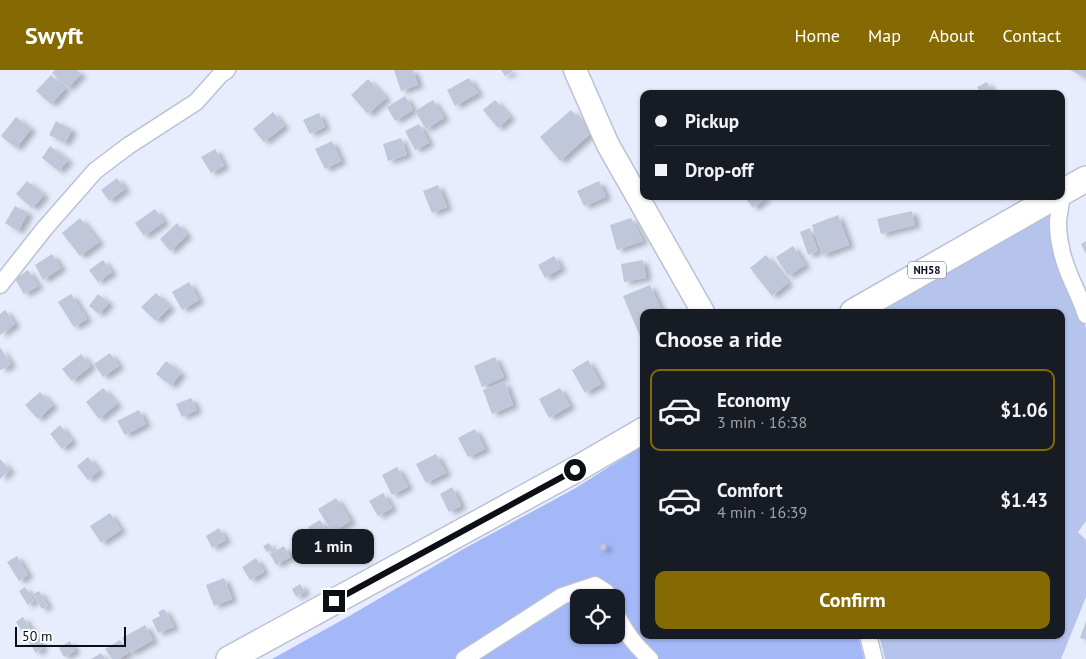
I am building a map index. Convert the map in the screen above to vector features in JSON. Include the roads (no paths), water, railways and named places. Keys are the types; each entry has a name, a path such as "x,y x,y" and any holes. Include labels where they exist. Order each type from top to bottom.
{"main road":[{"path":"1065,191 1086,179"},
{"name":"NH58","path":"859,309 1046,202"},
{"path":"229,659 575,470 640,432"}],"street":[{"path":"0,285 95,171 128,146 196,102 226,70"},
{"path":"575,70 608,145 701,309"},
{"path":"1062,200 1058,221 1060,248 1086,315"},
{"path":"583,589 595,585 601,589"},
{"path":"464,659 562,596 570,593"},
{"path":"625,631 633,643 650,659"},
{"path":"869,639 874,659"}]}
